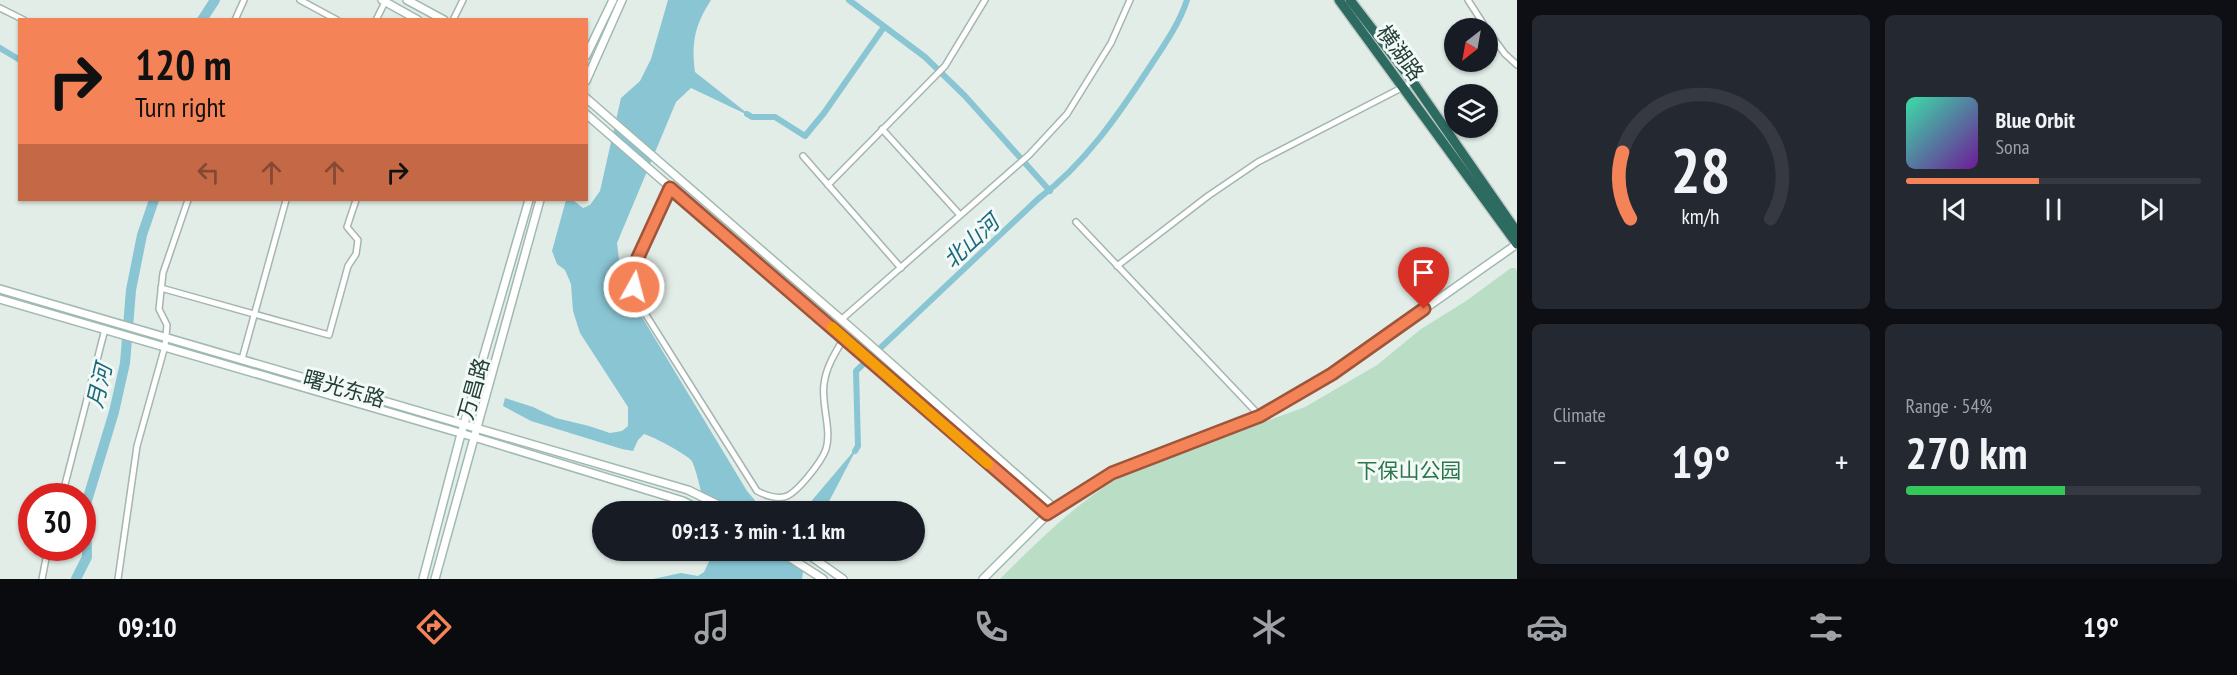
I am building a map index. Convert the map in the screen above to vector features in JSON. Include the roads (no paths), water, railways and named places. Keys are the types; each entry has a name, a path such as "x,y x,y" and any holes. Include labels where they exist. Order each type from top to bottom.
{"highway":[{"name":"横湖路","path":"1339,0 1517,244"},
{"name":"横湖路","path":"1350,0 1413,82 1517,232"}],"main road":[{"path":"407,0 440,18"},
{"path":"588,53 613,0"},
{"path":"588,76 622,0"},
{"path":"383,1 414,18"},
{"path":"588,100 842,319 1054,508"},
{"path":"588,116 1047,514"},
{"name":"万昌路","path":"423,579 461,434 529,201"},
{"name":"万昌路","path":"435,579 540,201"},
{"path":"983,579 1054,508 1112,473 1260,416 1332,374 1517,244"},
{"name":"曙光东路","path":"0,289 477,427 688,490 710,501"},
{"name":"曙光东路","path":"0,299 474,437 683,501"},
{"path":"795,561 822,578"},
{"path":"819,561 843,579"}],"street":[{"path":"236,18 244,0"},
{"path":"300,0 333,18"},
{"path":"454,18 463,0"},
{"path":"828,185 945,66 985,0"},
{"path":"842,319 1029,155 1067,114 1111,43 1130,0"},
{"path":"1468,0 1479,18"},
{"path":"377,18 383,1"},
{"path":"0,8 20,18"},
{"path":"1498,45 1517,65"},
{"path":"1118,266 1208,196 1258,162 1413,82"},
{"path":"882,129 960,215"},
{"path":"803,156 900,268"},
{"path":"670,188 634,266 634,287 641,307 757,491 768,497 785,497 794,492 826,448 825,380 832,357 844,338"},
{"path":"118,579 137,446 165,346 167,325 159,309 163,273 188,201"},
{"path":"242,359 286,201"},
{"path":"161,288 329,335 348,266 356,254 358,240 347,227 356,201"},
{"path":"1076,222 1260,416"},
{"path":"65,483 105,329"},
{"path":"42,579 45,561"}],"water":[{"path":"668,0 711,0 701,18 694,43 695,72 752,117 691,88 676,102 617,243 622,284 747,491 756,501 703,501 691,460 676,449 644,434 633,451 622,449 531,421 503,406 505,398 533,407 556,418 610,433 622,431 628,426 628,407 580,333 573,311 571,284 565,270 557,264 552,251 566,201 574,201 583,208 590,205 600,191 621,98 640,81 651,59"},
{"path":"858,446 829,501 811,501"},
{"path":"709,561 805,561 802,579 653,579 681,573 698,576 704,572"}],"waterway":[{"name":"月河","path":"203,18 215,0"},
{"path":"849,0 925,57 965,96 1050,191"},
{"name":"北山河","path":"855,451 858,446 856,371 1086,154 1114,120 1161,49 1176,26 1187,0"},
{"path":"747,114 752,117 775,117 805,136 824,113 884,27"},
{"path":"0,48 18,59"},
{"name":"月河","path":"76,579 87,557 86,504 114,412 125,363 131,290 142,235 154,201"}],"park label":[{"name":"下保山公园","path":"1409,471"}]}
